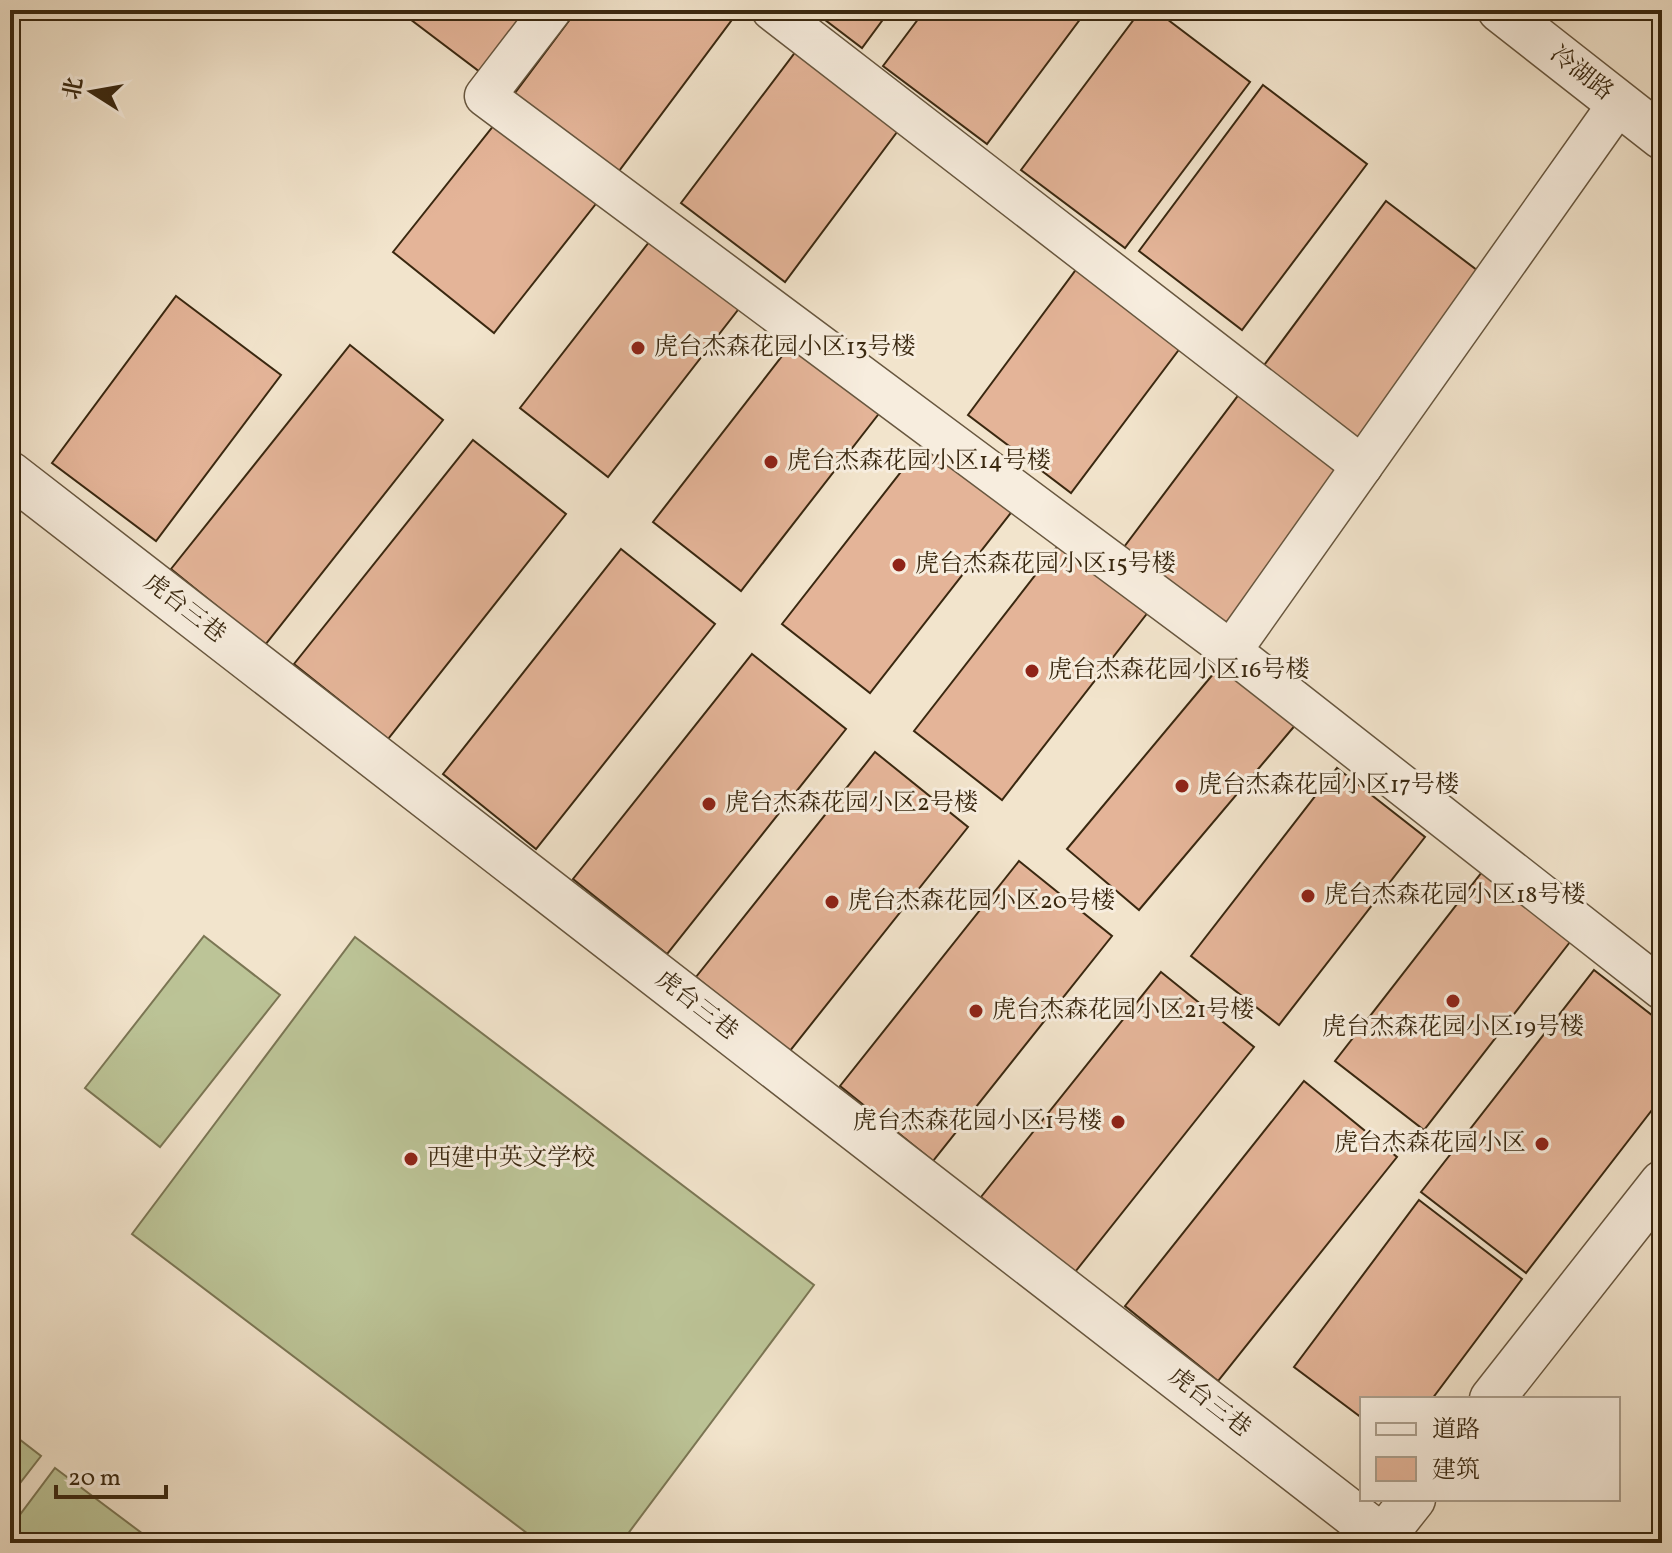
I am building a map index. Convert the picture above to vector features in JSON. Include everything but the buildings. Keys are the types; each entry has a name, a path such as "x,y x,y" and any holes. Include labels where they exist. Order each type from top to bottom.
{"street":[{"path":"551,10 485,96 1231,651 1662,989"},
{"path":"772,10 1362,466"},
{"name":"冷湖路","path":"1500,10 1662,137"},
{"path":"1231,651 1619,103"},
{"name":"虎台三巷","path":"10,474 1386,1540"},
{"path":"1494,1397 1662,1183"},
{"path":"1386,1540 1412,1501"}],"green space":[{"path":"204,936 280,995 160,1147 85,1088"},
{"path":"355,937 814,1285 621,1543 540,1543 132,1234"},
{"path":"10,1432 41,1456 10,1496"},
{"path":"55,1468 155,1543 24,1543 10,1532 10,1528"}],"place":[{"name":"虎台杰森花园小区13号楼","path":"638,348"},
{"name":"虎台杰森花园小区14号楼","path":"771,462"},
{"name":"虎台杰森花园小区15号楼","path":"899,565"},
{"name":"虎台杰森花园小区16号楼","path":"1032,671"},
{"name":"虎台杰森花园小区17号楼","path":"1182,786"},
{"name":"虎台杰森花园小区2号楼","path":"709,804"},
{"name":"虎台杰森花园小区18号楼","path":"1308,896"},
{"name":"虎台杰森花园小区20号楼","path":"832,902"},
{"name":"虎台杰森花园小区19号楼","path":"1453,1001"},
{"name":"虎台杰森花园小区21号楼","path":"976,1011"},
{"name":"虎台杰森花园小区1号楼","path":"1118,1122"},
{"name":"虎台杰森花园小区","path":"1542,1144"},
{"name":"西建中英文学校","path":"411,1159"}]}
